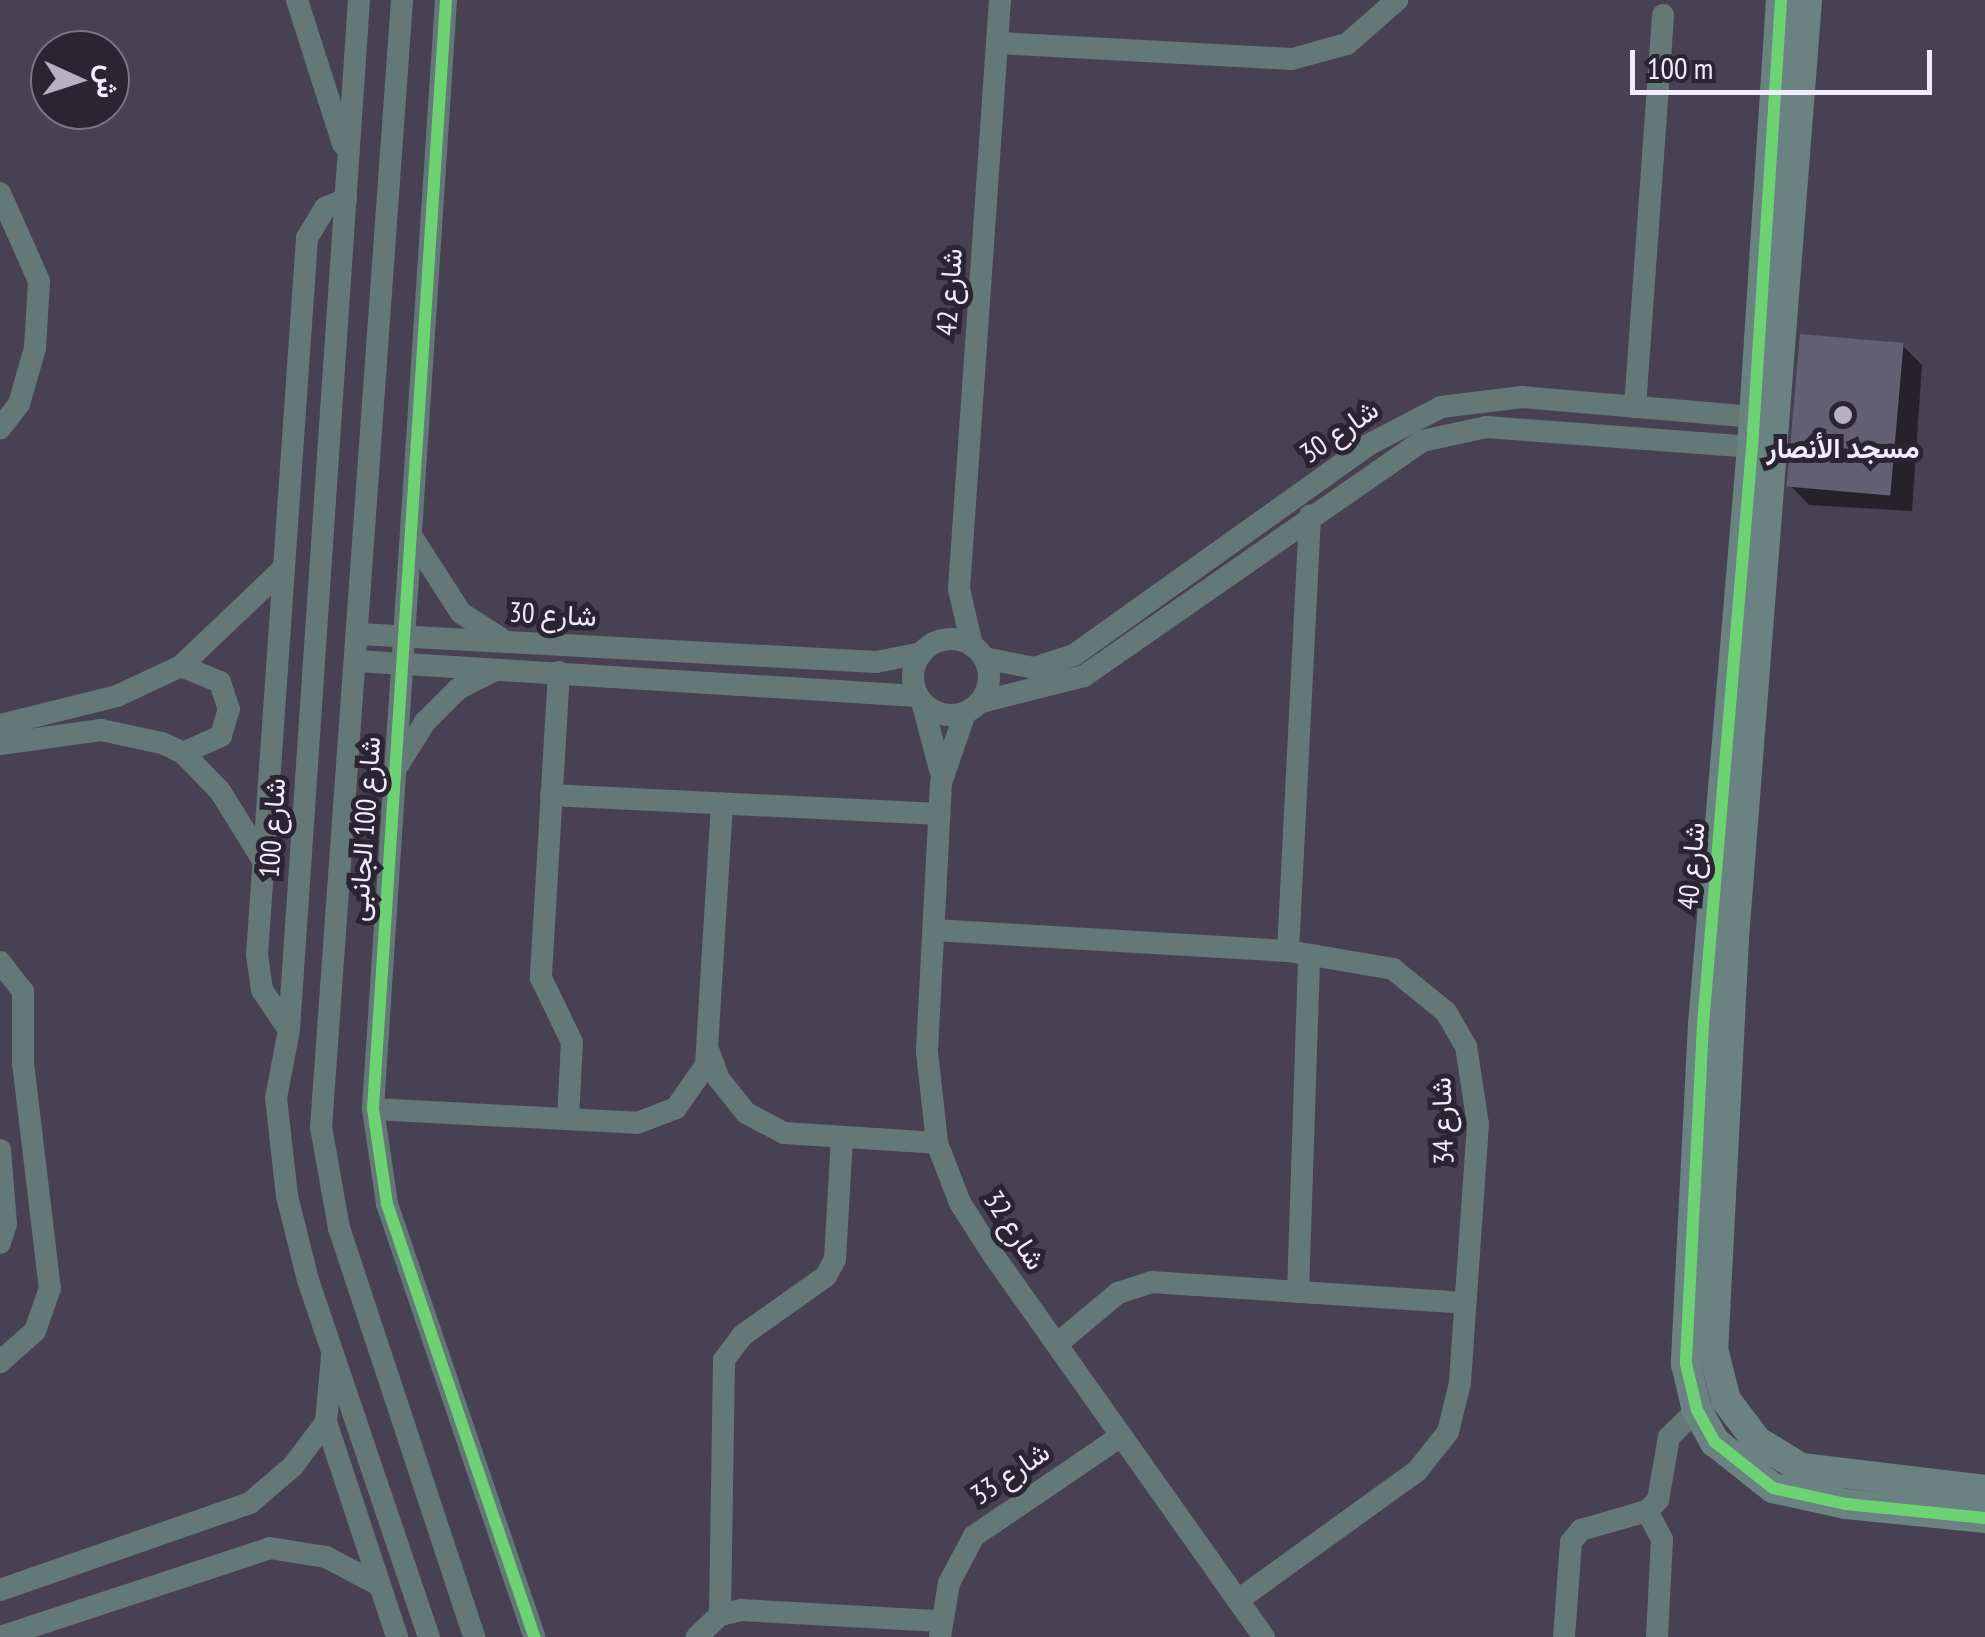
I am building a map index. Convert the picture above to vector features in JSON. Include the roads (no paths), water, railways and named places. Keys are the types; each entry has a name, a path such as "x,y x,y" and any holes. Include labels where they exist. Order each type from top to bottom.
{"street":[{"path":"297,0 348,165"},
{"name":"شارع 100","path":"359,0 288,1030 279,1072 287,1196 333,1352 429,1637"},
{"path":"402,0 357,661 321,1072 324,1156 339,1228 474,1637"},
{"name":"شارع 100 الجانبى","path":"446,0 373,1109 386,1204 534,1637"},
{"name":"شارع 42","path":"978,652 959,589 1000,0"},
{"path":"997,43 1292,59 1347,44 1397,0"},
{"name":"شارع 40","path":"1781,0 1766,433 1713,1350 1726,1400 1756,1442 1801,1468 1985,1490"},
{"name":"شارع 40","path":"1807,0 1703,1024 1686,1364 1697,1410 1715,1442 1773,1488 1846,1504 1985,1518"},
{"path":"1635,407 1663,15"},
{"path":"0,192 39,282 36,348 19,404 0,428"},
{"path":"288,1030 270,1006 258,973 307,238 324,208 346,199"},
{"name":"شارع 30","path":"978,652 1034,668 1074,654 1368,445 1441,407 1522,397 1702,412 1766,433"},
{"path":"1700,442 1708,428 1702,412"},
{"name":"شارع 30","path":"972,708 1084,676 1380,465 1454,431 1519,428 1700,442 1766,433"},
{"path":"1298,1292 1298,953 1310,516"},
{"path":"409,529 426,568 461,612 513,642"},
{"path":"0,725 106,699 182,666 284,568"},
{"name":"شارع 42","path":"929,647 959,589"},
{"name":"شارع 30","path":"359,634 876,662 929,647"},
{"path":"929,647 978,652 989,681 972,708 940,714 920,700 912,676 929,647"},
{"name":"شارع 30","path":"357,661 920,700"},
{"path":"182,666 220,682 229,709 220,736 183,754"},
{"path":"392,783 425,722 471,680 502,669"},
{"path":"559,672 541,978 572,1042 568,1119"},
{"name":"شارع 32","path":"920,700 942,783"},
{"name":"شارع 32","path":"972,708 942,783 927,1052 937,1143 960,1203 1264,1637"},
{"path":"0,744 101,730 142,736 183,754 220,790 264,862"},
{"path":"551,794 940,814"},
{"path":"373,1109 637,1123 664,1118 700,1081 708,1048 722,803"},
{"name":"شارع 34","path":"934,930 1298,953 1393,969 1446,1012 1466,1046 1477,1084 1478,1124 1456,1408 1434,1453 1238,1600"},
{"path":"0,962 23,991 12,1064 40,1220 48,1308 21,1349 0,1362"},
{"path":"708,1048 728,1092 764,1125 842,1138 937,1143"},
{"path":"279,1072 321,1072"},
{"path":"720,1615 724,1360 743,1335 826,1276 835,1260 842,1138"},
{"path":"0,1150 3,1234 40,1220"},
{"path":"1057,1344 1134,1286 1465,1303"},
{"path":"333,1352 326,1422 397,1637"},
{"path":"1564,1637 1571,1542 1582,1530 1647,1511 1663,1484 1669,1436 1697,1410"},
{"path":"0,1590 250,1503 293,1466 326,1422"},
{"name":"شارع 33","path":"940,1629 963,1551 991,1518 1122,1436"},
{"path":"1647,1511 1662,1539 1658,1637"},
{"path":"0,1637 270,1548 326,1557 379,1585"},
{"path":"111,1553 123,1594"},
{"path":"697,1637 720,1615 742,1610 940,1629"}],"place":[{"name":"مسجد الأنصار","path":"1843,415"}]}
